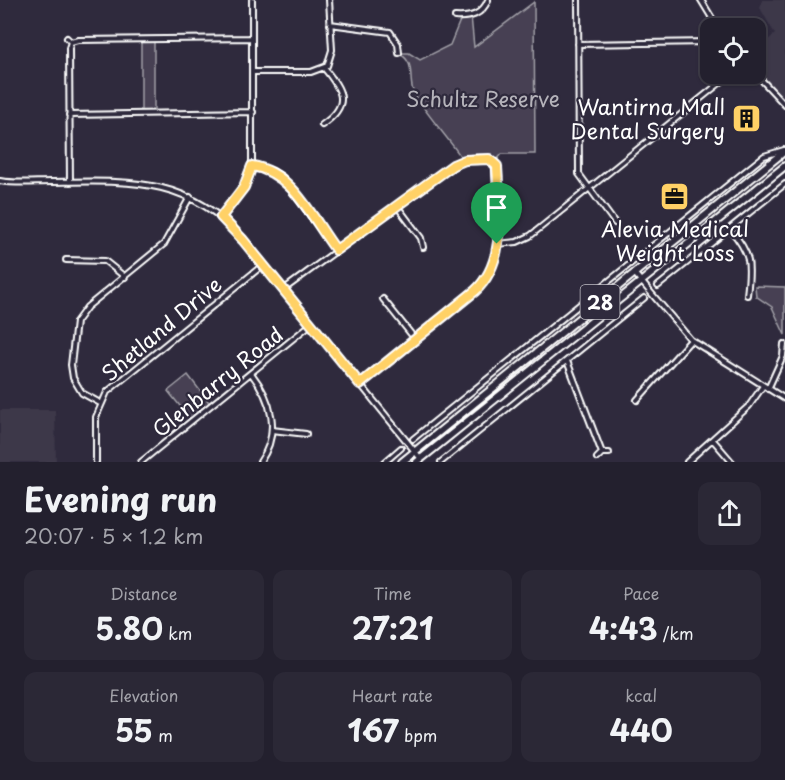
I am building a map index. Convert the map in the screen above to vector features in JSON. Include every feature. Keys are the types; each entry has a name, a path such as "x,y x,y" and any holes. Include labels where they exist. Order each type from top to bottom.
{"main road":[{"name":"28","path":"402,462 785,151"},
{"name":"28","path":"419,460 785,166"},
{"path":"746,183 753,192"},
{"path":"735,192 741,200"},
{"path":"463,413 473,410 478,414"}],"street":[{"path":"221,217 244,187 252,166 252,0"},
{"path":"253,72 311,72 324,68 332,54 329,0"},
{"path":"455,17 474,15 484,8 488,0"},
{"path":"578,0 579,172 588,189 615,223"},
{"path":"701,0 712,18"},
{"path":"330,24 390,32 398,44 399,53"},
{"path":"67,38 71,42"},
{"path":"71,42 76,40 252,38"},
{"path":"70,182 69,48 71,42"},
{"path":"578,44 700,42"},
{"path":"322,125 339,107 342,97 339,86 324,68"},
{"path":"497,244 516,242 530,236 719,84"},
{"path":"765,84 785,105"},
{"path":"69,115 253,112"},
{"path":"413,439 764,156 785,151"},
{"path":"283,290 459,161 491,159 497,168 497,244 492,267 482,284 360,384"},
{"path":"252,166 282,177 336,250"},
{"path":"1,182 145,183 190,197 221,217 360,384 419,460"},
{"path":"658,286 785,184"},
{"path":"100,403 82,393 73,378 70,365 73,332 84,310 168,239 190,197"},
{"path":"398,206 421,238 423,247"},
{"path":"730,229 749,257 747,295"},
{"path":"66,260 105,261 125,277"},
{"name":"Shetland Drive","path":"96,462 95,425 100,403 112,387 263,265"},
{"path":"635,274 691,340 785,399"},
{"path":"441,462 644,298"},
{"path":"383,299 415,339"},
{"name":"Glenbarry Road","path":"141,462 311,324"},
{"path":"637,400 691,340"},
{"path":"768,389 783,356 784,344"},
{"path":"567,361 602,453"},
{"path":"251,373 267,397 272,430 260,462"},
{"path":"687,462 749,406 763,386"},
{"path":"440,431 442,416"},
{"path":"272,430 306,434"},
{"path":"712,440 732,462"},
{"path":"385,462 401,448"},
{"path":"597,458 602,453 609,453"}],"shaded area":[{"path":"762,0 785,0 785,105 765,84 766,42 775,34 760,8"},
{"path":"0,410 55,410 56,462 0,462"}],"green space":[{"name":"Schultz Reserve","path":"534,2 535,154 502,154 495,162 489,159 463,160 416,97 413,91 410,65 399,53 409,53 420,60 450,45 461,18 471,16 474,47"},
{"path":"141,39 154,39 154,114 141,114"},
{"path":"755,286 785,287 785,335 772,307 756,296"},
{"path":"188,375 211,405 192,421 168,391"}],"place":[{"name":"Wantirna Mall Dental Surgery","path":"746,118"},
{"name":"Alevia Medical Weight Loss","path":"675,197"}],"route":[{"path":"489,159 497,166 497,244 492,267 487,278 478,288 360,384 243,240 221,217 244,187 252,166 267,170 285,180 336,250 459,161 489,159"}]}
